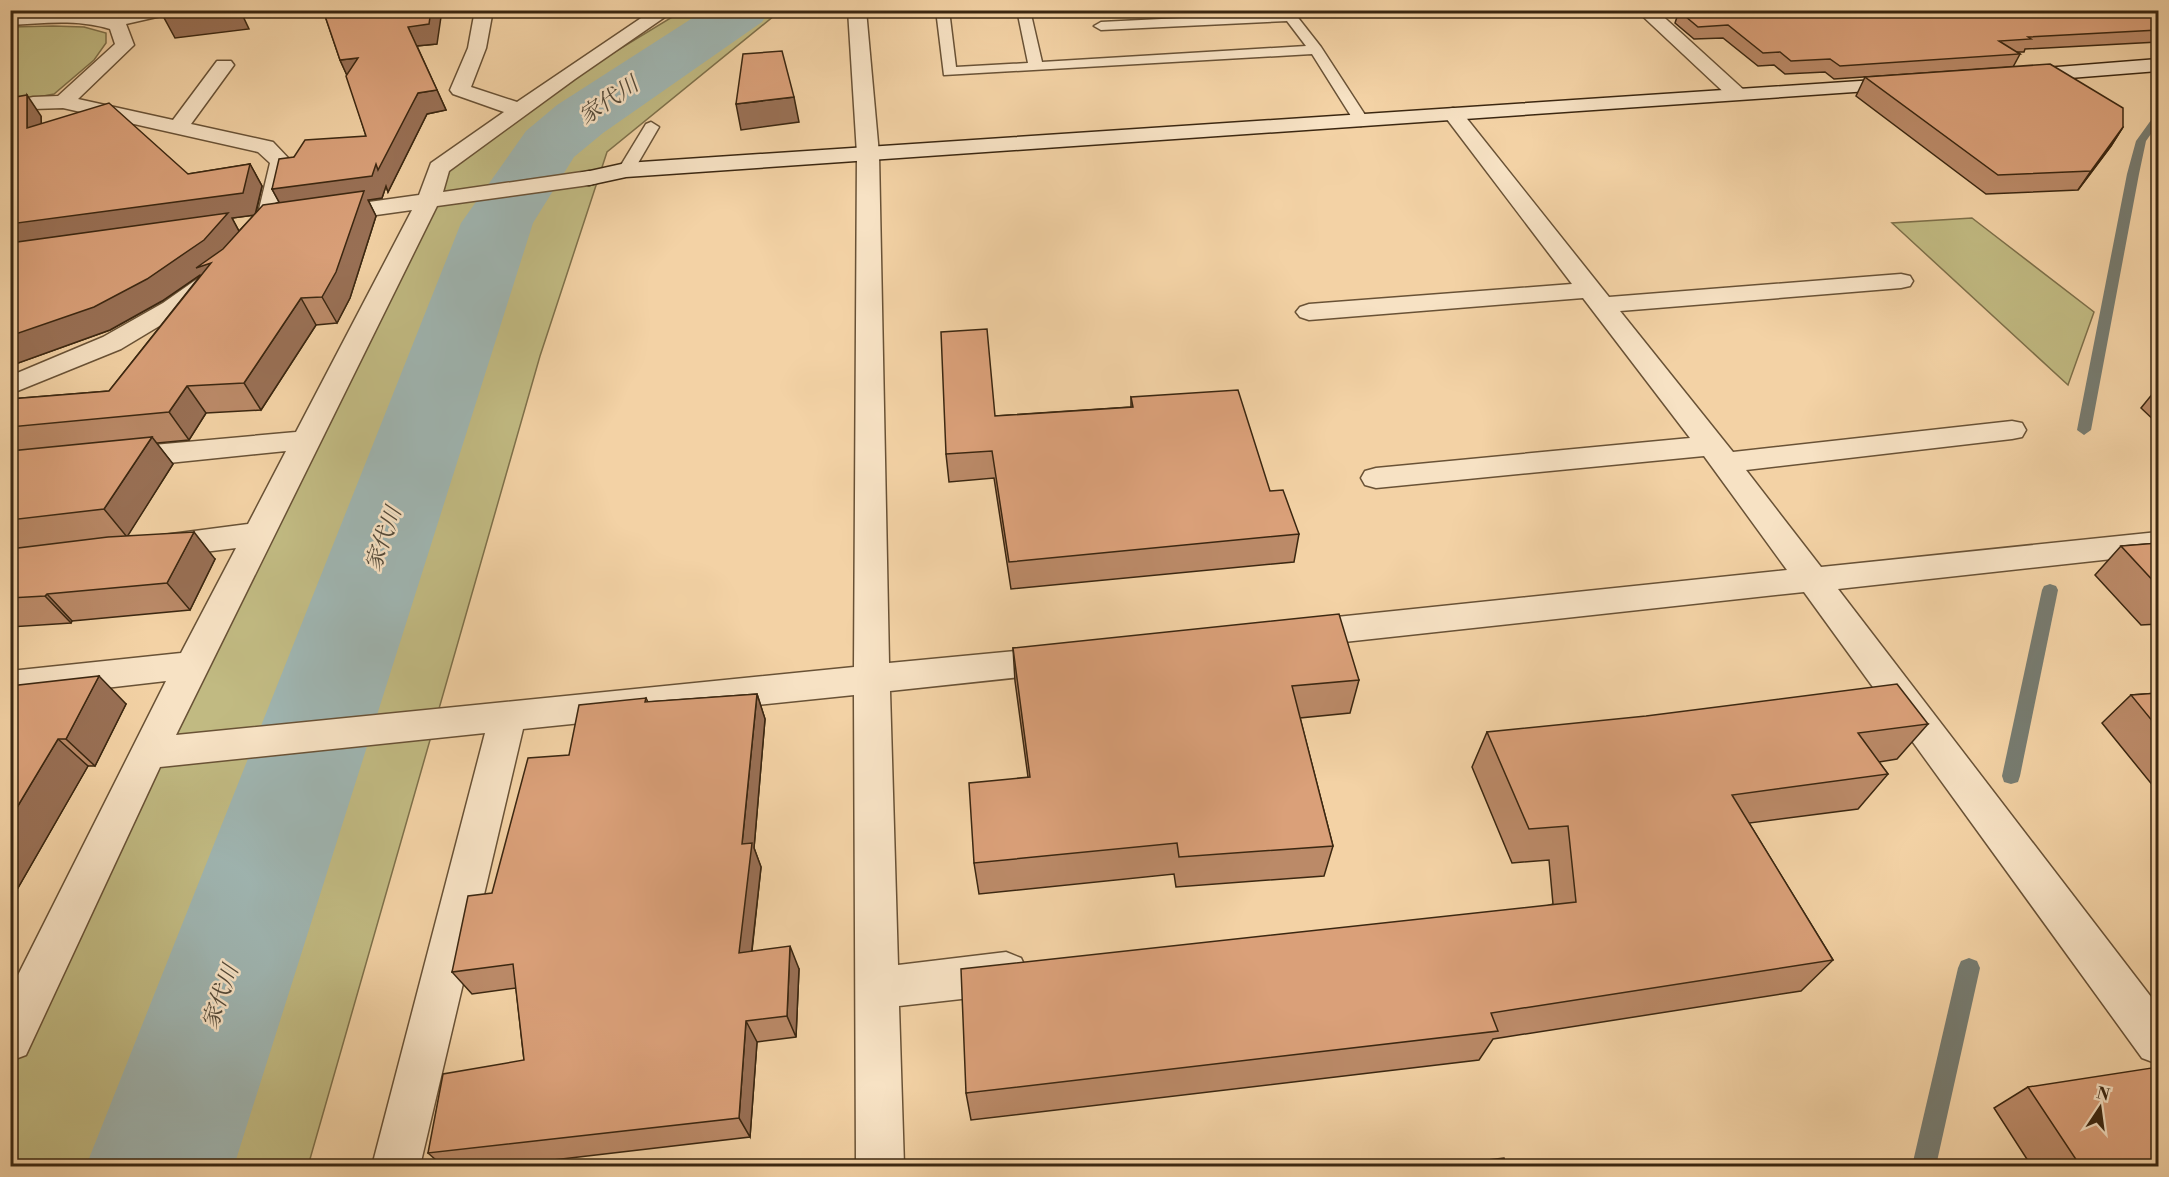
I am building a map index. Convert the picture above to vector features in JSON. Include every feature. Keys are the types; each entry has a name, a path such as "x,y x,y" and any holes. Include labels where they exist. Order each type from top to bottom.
{"street":[{"path":"109,22 164,10"},
{"path":"484,10 477,48 460,90 519,110"},
{"path":"10,1039 23,989 148,753 307,440 429,199 439,168 519,110 666,10"},
{"path":"857,10 868,154 872,680 880,1167"},
{"path":"1649,14 1676,16"},
{"path":"1649,14 1738,95"},
{"path":"10,20 63,15 95,18 118,26 125,45 63,102"},
{"path":"178,128 224,65"},
{"path":"1995,78 2158,65"},
{"path":"232,228 589,178 626,170 1925,83"},
{"path":"10,108 33,103 63,102 265,147 281,162 286,221"},
{"path":"1453,114 1718,454 2158,1042"},
{"path":"10,386 112,344 172,308 228,269 286,221"},
{"path":"1309,312 1901,281"},
{"path":"1376,478 1718,454 2012,430"},
{"path":"93,460 307,440"},
{"path":"129,550 258,534"},
{"path":"1265,637 2158,543"},
{"path":"148,753 1087,657"},
{"path":"10,685 192,665"},
{"path":"396,1167 508,715"},
{"path":"877,988 1042,968"}],"lane":[{"path":"942,10 949,72 1316,50"},
{"path":"1023,10 1036,66"},
{"path":"1095,10 1115,62"},
{"path":"1101,26 1288,14 1316,50 1362,121"},
{"path":"626,170 651,127"}],"shaded area":[{"path":"682,11 780,11 607,152 540,356 308,1166 11,1166 10,1073 422,210 453,158 519,110"},
{"path":"11,27 84,27 106,33 106,43 94,60 54,94 11,102"},
{"path":"1972,218 2094,312 2068,385 1892,223"}],"building":[{"path":"164,10 196,10 162,14"},
{"path":"323,10 431,10 429,24 408,27 437,90 418,93 378,170 376,164 372,176 272,189 279,159 294,157 305,140 366,136 346,76 358,58 340,60"},
{"path":"2145,10 2158,18 2158,30 2028,37 2031,39 1999,41 2020,54 1840,66 1830,59 1791,61 1780,52 1763,53 1728,25 1698,27 1679,11"},
{"path":"782,51 794,97 736,104 743,54"},
{"path":"2050,64 2123,108 2123,127 2091,171 1998,175 1865,77"},
{"path":"27,95 27,128 109,103 188,174 250,164 243,193 10,224 10,98"},
{"path":"364,191 336,272 322,297 301,298 244,383 187,386 169,412 10,427 10,399 109,391 211,263 196,268 223,249 263,205"},
{"path":"228,213 204,240 147,279 94,307 10,336 10,243"},
{"path":"987,329 995,416 1133,407 1131,397 1238,390 1270,491 1283,490 1299,534 1009,562 992,451 946,454 941,332"},
{"path":"152,437 104,509 10,520 10,451"},
{"path":"194,532 167,583 10,598 10,549 108,537"},
{"path":"2158,543 2158,586 2121,546"},
{"path":"1339,614 1359,680 1292,686 1333,846 1179,857 1177,843 974,863 969,783 1030,777 1013,648"},
{"path":"99,676 66,739 58,739 10,819 10,686"},
{"path":"1897,684 1928,724 1858,733 1888,774 1732,795 1833,960 1491,1013 1498,1031 966,1093 961,969 1576,902 1568,826 1529,829 1487,732 1646,716"},
{"path":"2158,693 2158,728 2131,695"},
{"path":"757,694 742,844 752,843 739,953 790,946 787,1016 746,1021 739,1118 428,1153 443,1074 524,1060 513,964 452,972 468,896 492,893 528,758 569,755 579,705 646,698 645,702"},
{"path":"2158,1067 2158,1167 2081,1167 2028,1087"},
{"path":"1504,1158 1507,1167 1426,1167"}],"waterway":[{"name":"家代川","path":"160,1166 497,223 549,145 580,119 743,10"},
{"path":"2084,430 2133,174 2141,141 2158,118"},
{"path":"2011,776 2050,590"},
{"path":"1924,1166 1969,968"}]}
